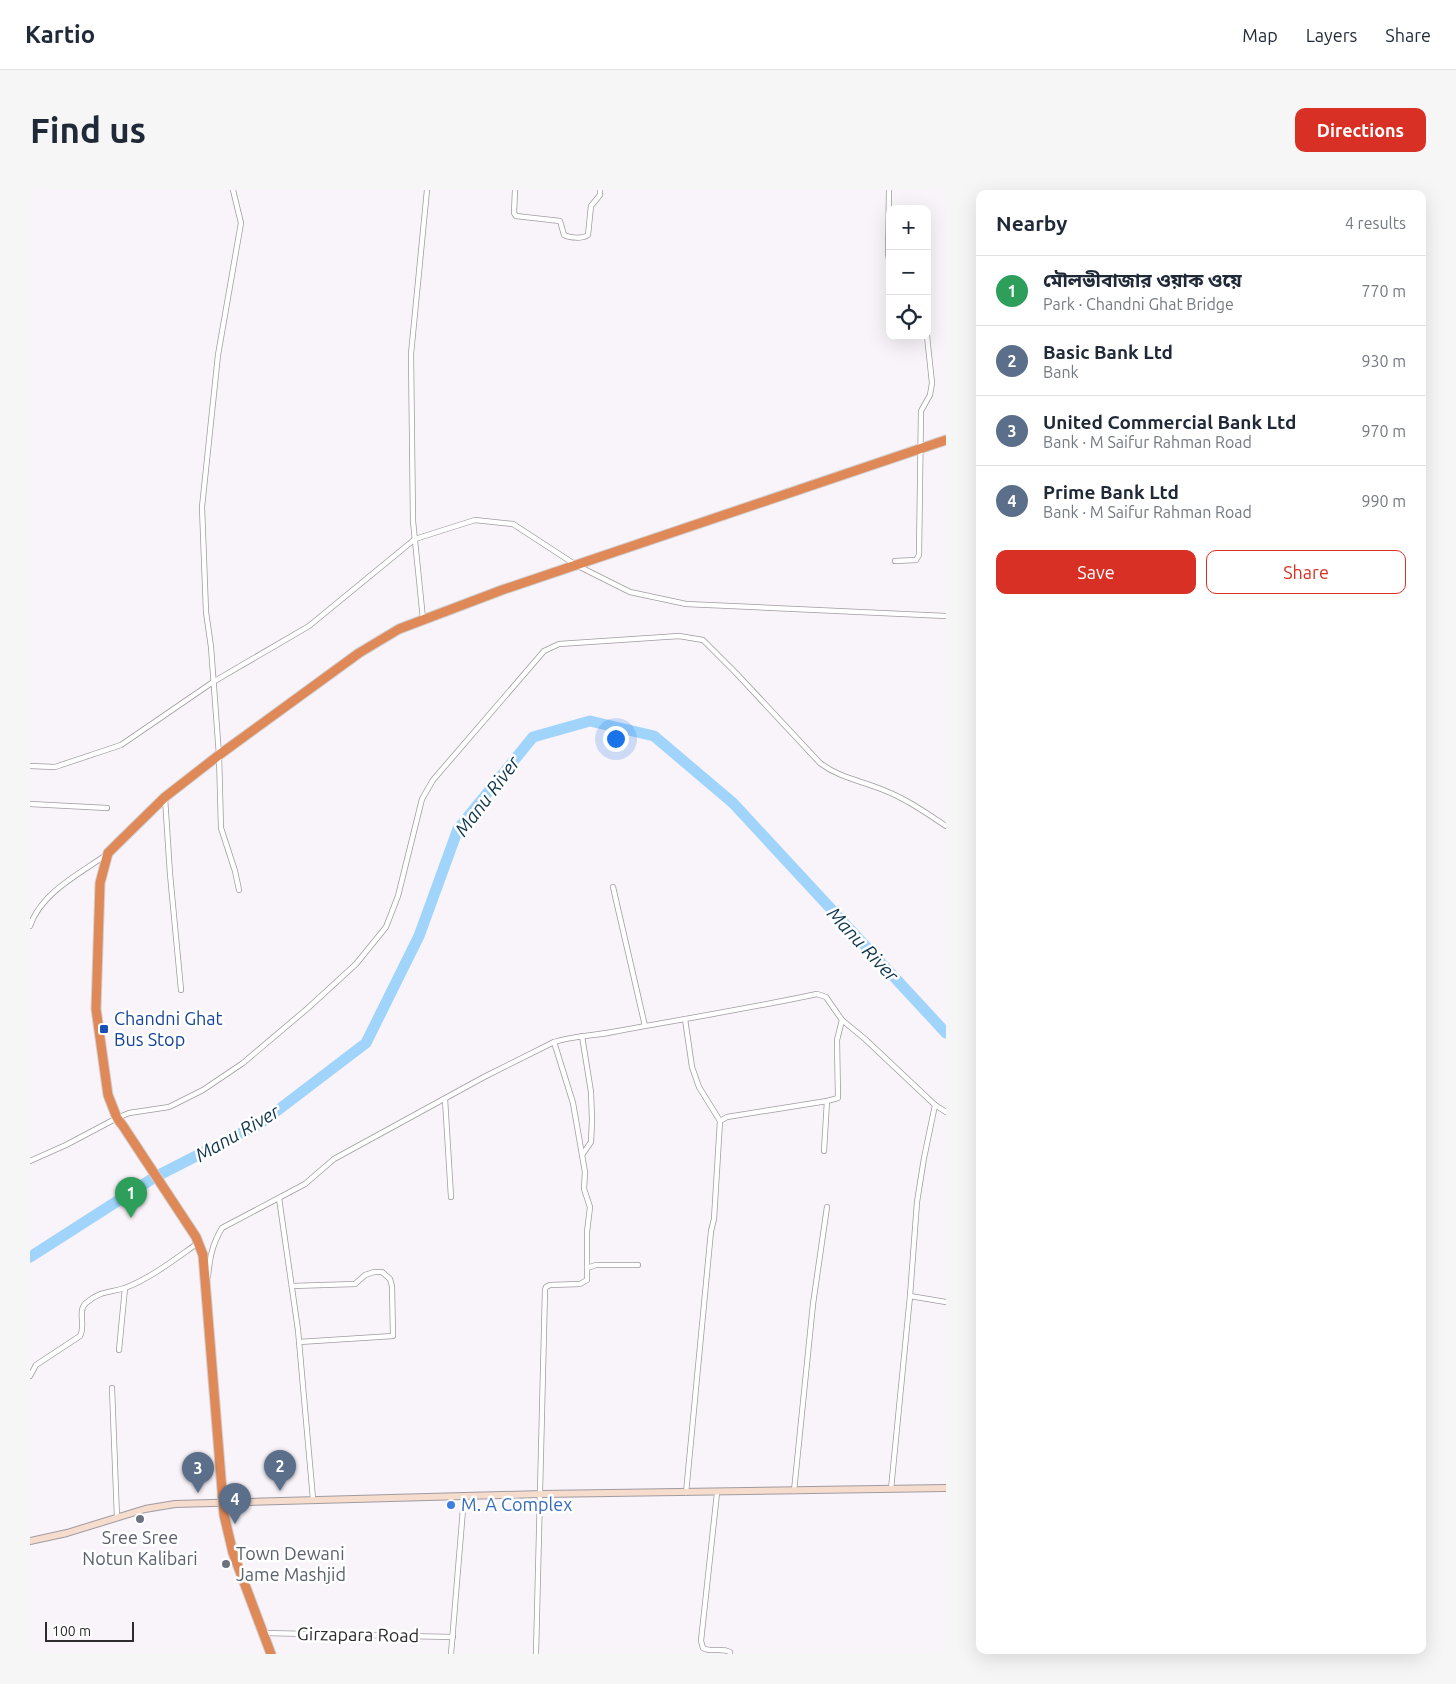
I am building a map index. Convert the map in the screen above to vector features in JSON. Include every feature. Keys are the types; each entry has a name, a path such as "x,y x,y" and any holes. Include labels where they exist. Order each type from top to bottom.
{"highway":[{"path":"271,1654 233,1553 224,1515 203,1255 197,1240 117,1118 108,1095 96,1009 100,883 108,854 165,797 219,755 359,653 399,629 422,619 576,565 946,440"}],"main road":[{"path":"30,1541 67,1533 145,1509 175,1504 541,1494 717,1493 946,1488"}],"street":[{"path":"233,190 242,222 218,355 202,507 206,612 211,647 219,755 222,833 235,871 239,890"},
{"path":"422,619 413,521 411,354 427,190"},
{"path":"514,190 514,213 516,216 560,221 564,235 585,238 588,235 591,206 600,195 600,190"},
{"path":"888,250 889,190"},
{"path":"895,561 916,560 919,555 921,411 930,395 932,383 928,340"},
{"path":"30,766 55,767 121,745 213,682 310,626 415,539 475,520 513,524 576,565 630,592 686,604 946,616"},
{"path":"30,1161 129,1113 169,1107 203,1090 243,1063 356,964 386,927 398,896 422,798 433,780 544,651 559,644 679,636 703,640 820,763 832,772 849,780 881,789 909,802 946,826"},
{"path":"165,797 170,874 182,990"},
{"path":"30,804 107,808"},
{"path":"30,926 31,919 49,896 108,854"},
{"path":"613,886 646,1026"},
{"path":"207,1300 210,1255 222,1228 305,1184 334,1159 554,1042 566,1038 745,1009 817,994 826,997 842,1020 935,1105 946,1112"},
{"path":"685,1019 692,1067 699,1087 720,1121 714,1219 711,1231 686,1493"},
{"path":"720,1121 727,1117 838,1098 837,1040 842,1020"},
{"path":"582,1036 591,1092 592,1120 591,1142 582,1155"},
{"path":"536,1654 545,1290 550,1285 580,1284 587,1280 587,1232 590,1207 584,1189 585,1172 573,1103 554,1042"},
{"path":"445,1099 451,1197"},
{"path":"824,1151 827,1101"},
{"path":"891,1489 910,1296 917,1202 935,1105"},
{"path":"279,1198 299,1342 313,1500"},
{"path":"794,1491 813,1304 827,1207"},
{"path":"30,1376 36,1365 80,1336 84,1330 83,1308 86,1303 104,1292 125,1288 148,1276 197,1240"},
{"path":"587,1268 596,1265 638,1265"},
{"path":"292,1286 355,1284 374,1272 382,1272 390,1279 392,1286 393,1336 299,1342"},
{"path":"119,1350 125,1288"},
{"path":"910,1296 946,1302"},
{"path":"112,1388 117,1518"},
{"path":"717,1493 701,1641 703,1648 707,1650 726,1650 730,1654"},
{"path":"451,1654 464,1496"},
{"name":"Girzapara Road","path":"263,1633 453,1637"}],"waterway":[{"name":"Manu River","path":"30,1257 155,1177 261,1123 366,1043 419,936 458,829 533,737 590,721 654,736 733,803 946,1033"}],"place":[{"name":"Chandni Ghat Bus Stop","path":"104,1029"},
{"name":"মৌলভীবাজার ওয়াক ওয়ে","path":"131,1218"},
{"name":"Basic Bank Ltd","path":"280,1491"},
{"name":"United Commercial Bank Ltd","path":"198,1493"},
{"name":"M. A Complex","path":"451,1505"},
{"name":"Sree Sree Notun Kalibari","path":"140,1519"},
{"name":"Prime Bank Ltd","path":"235,1524"},
{"name":"Town Dewani Jame Mashjid","path":"226,1564"}]}
